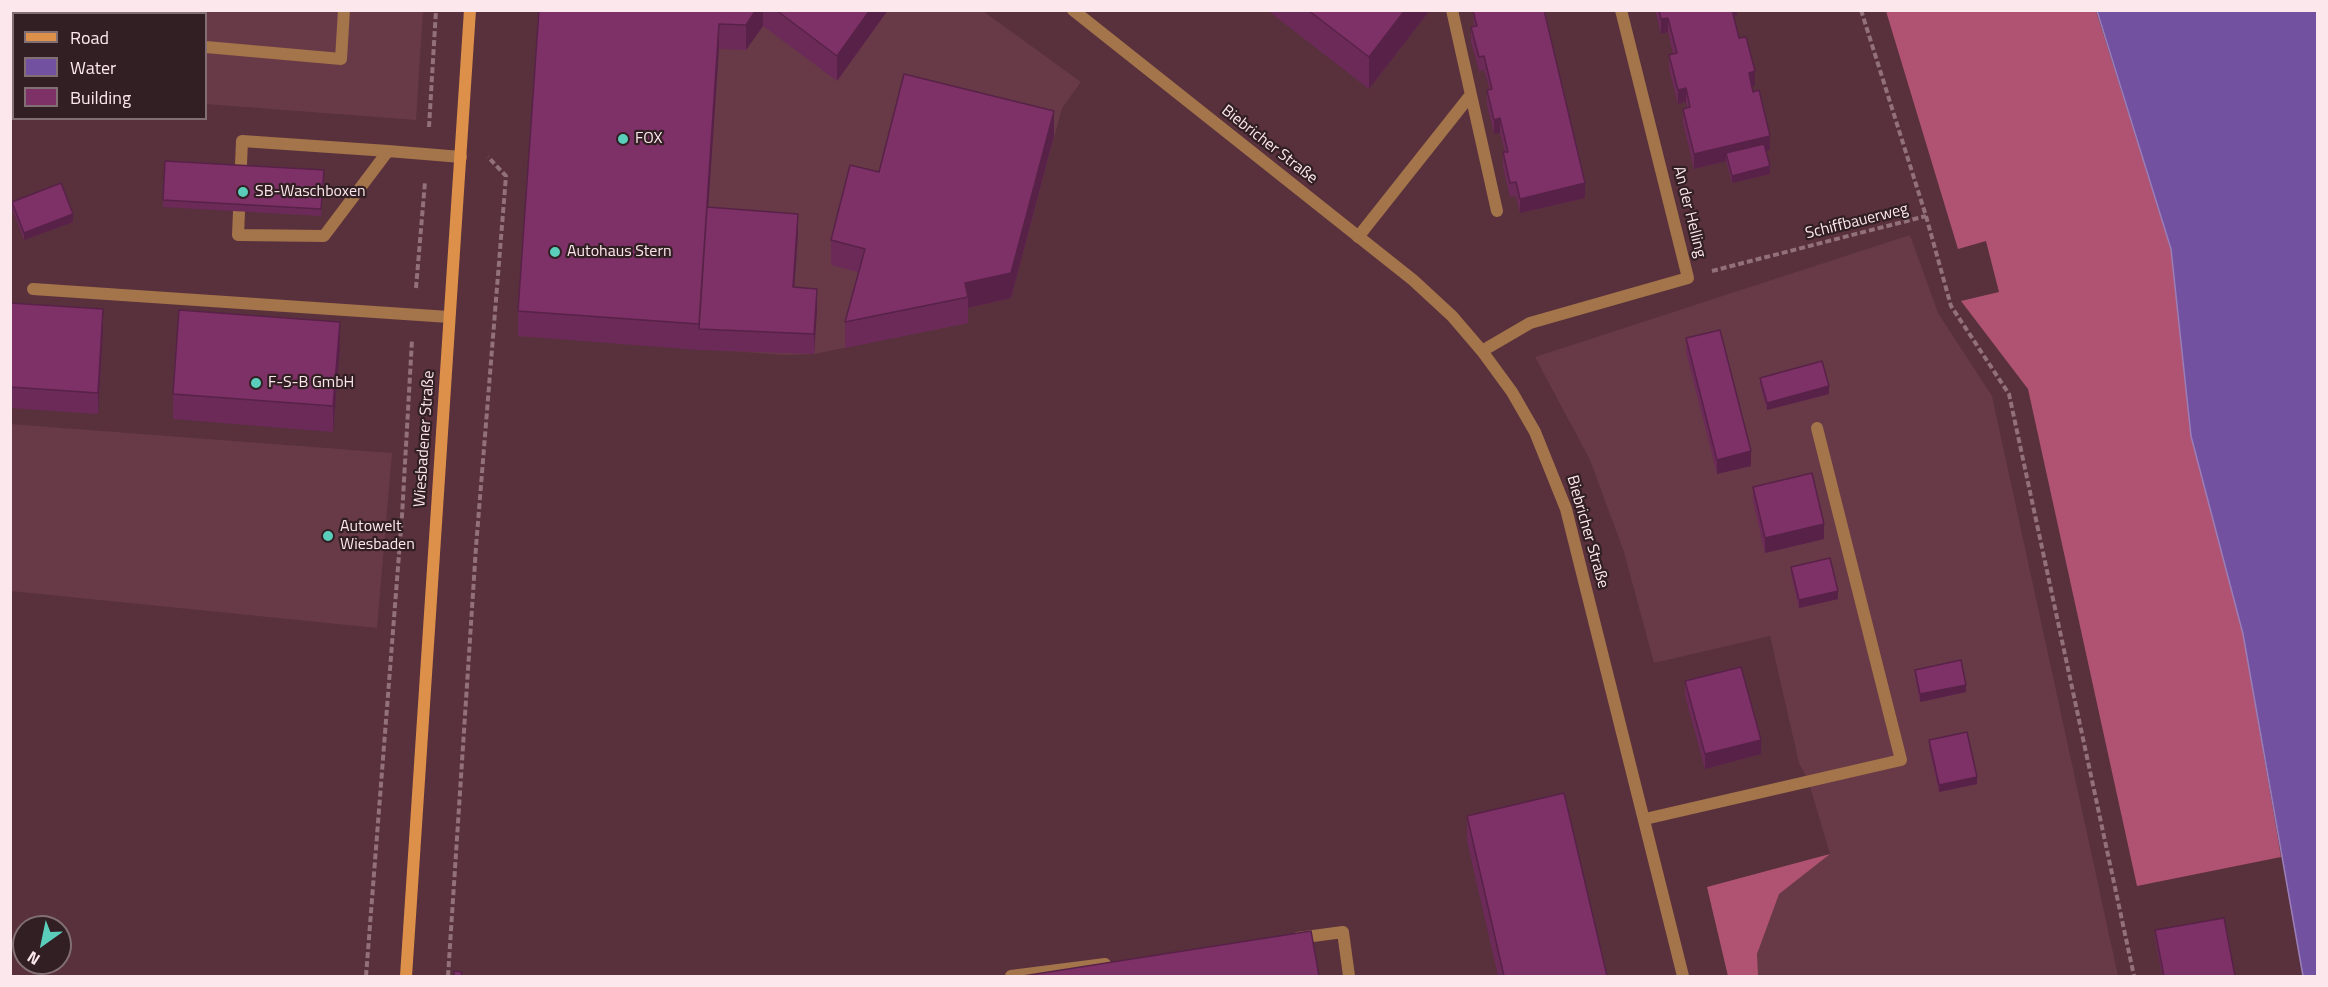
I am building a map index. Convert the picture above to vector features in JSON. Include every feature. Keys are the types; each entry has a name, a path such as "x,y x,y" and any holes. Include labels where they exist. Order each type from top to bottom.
{"main road":[{"name":"Wiesbadener Straße","path":"406,976 470,10"}],"street":[{"path":"207,47 341,59 344,10"},
{"name":"Biebricher Straße","path":"1073,10 1413,279 1452,316 1482,351 1512,392 1535,432 1566,509 1683,976"},
{"path":"1452,10 1469,97 1497,211"},
{"name":"An der Helling","path":"1482,351 1530,323 1688,278 1621,10"},
{"path":"1358,237 1469,97"},
{"path":"388,151 324,236 238,235 242,141 388,151 461,157"},
{"path":"33,289 449,317"},
{"path":"1645,819 1901,760 1817,428"},
{"path":"1284,940 1343,932 1349,976"},
{"path":"1011,976 1118,962"}],"path":[{"path":"366,976 402,516 436,10"},
{"name":"Schiffbauerweg","path":"1688,278 1926,216 1860,10"},
{"path":"448,976 476,547 506,176"},
{"path":"1926,216 1951,306 2009,394 2134,976"}],"shaded area":[{"path":"423,11 416,120 207,104 207,12 41,12"},
{"path":"541,11 983,11 1081,82 1062,108 1011,298 965,309 968,323 814,354 787,355 518,336"},
{"path":"1886,11 2096,11 2171,249 2191,436 2243,634 2281,857 2137,886 2028,389 1961,301 1999,292 1986,241 1958,249"},
{"path":"1910,235 1938,313 1992,396 2118,976 1728,976 1707,887 1830,854 1808,780 1799,763 1770,636 1654,663 1624,552 1590,460 1535,357"},
{"path":"10,424 392,453 377,628 11,591"},
{"path":"1830,854 1779,894 1757,954 1758,976 1728,976 1707,887"}],"water":[{"path":"2097,11 2317,11 2317,976 2303,976 2243,634 2191,436 2171,249"}],"building":[{"path":"10,10 27,10 28,12 12,12 12,26 10,27"},
{"name":"FOX","path":"539,10 756,10 746,25 719,24 699,324 518,311"},
{"path":"776,10 870,10 837,56"},
{"path":"1308,10 1405,10 1369,57"},
{"path":"1544,10 1585,183 1520,199 1516,182 1510,183 1503,152 1508,152 1500,118 1494,120 1487,90 1492,89 1484,56 1479,57 1471,27 1477,26 1473,11"},
{"path":"1659,10 1732,10 1739,38 1746,37 1755,71 1749,73 1753,92 1759,90 1770,136 1694,154 1683,109 1690,107 1686,88 1678,90 1669,55 1677,53 1668,18 1661,19"},
{"path":"904,74 1054,111 1011,273 965,283 968,297 845,322 865,249 831,240 850,165 879,172"},
{"path":"1764,144 1770,166 1732,176 1726,153"},
{"name":"SB-Waschboxen","path":"165,161 324,170 321,209 163,200"},
{"path":"61,183 73,214 24,233 12,202"},
{"path":"707,207 798,214 793,287 817,289 814,334 699,329"},
{"path":"10,303 103,309 98,393 10,387"},
{"name":"F-S-B GmbH","path":"179,310 340,322 333,406 173,394"},
{"path":"1720,330 1751,451 1717,460 1686,338"},
{"path":"1822,361 1829,386 1767,403 1760,378"},
{"path":"1812,473 1824,524 1765,538 1753,487"},
{"path":"1830,558 1838,591 1799,600 1791,567"},
{"path":"1961,660 1966,685 1920,694 1915,670"},
{"path":"1741,667 1761,740 1705,754 1685,681"},
{"path":"1967,732 1977,777 1939,785 1929,740"},
{"path":"1564,793 1607,976 1504,976 1467,816"},
{"path":"2224,918 2235,976 2164,976 2155,930"},
{"path":"1311,931 1319,976 1023,976"},
{"path":"454,971 462,972 461,976 454,976"}],"place":[{"name":"FOX","path":"623,139"},
{"name":"SB-Waschboxen","path":"243,192"},
{"name":"Autohaus Stern","path":"555,252"},
{"name":"F-S-B GmbH","path":"256,383"},
{"name":"Autowelt Wiesbaden","path":"328,536"}]}
